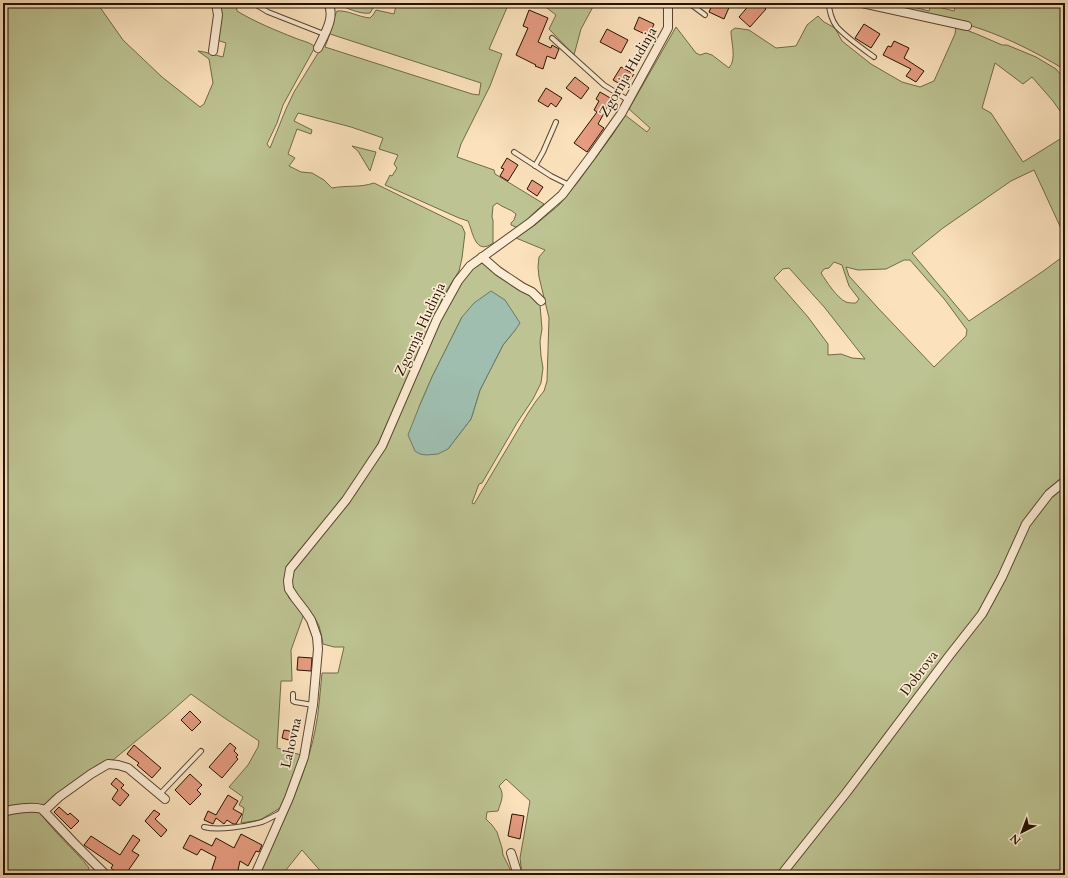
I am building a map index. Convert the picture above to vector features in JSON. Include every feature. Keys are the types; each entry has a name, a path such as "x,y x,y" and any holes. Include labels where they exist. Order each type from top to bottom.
{"street":[{"path":"213,51 218,15 216,3"},
{"path":"318,48 331,19 331,12 328,3"},
{"name":"Zgornja Hudinja","path":"305,610 294,598 289,589 288,581 290,569 346,500 382,446 437,319 458,281 470,266 531,222 562,195 570,185 621,114 668,28 667,3"},
{"path":"862,3 966,26"},
{"path":"482,257 498,271 532,292 541,301"},
{"name":"Dobrova","path":"781,875 846,793 944,662 982,614 1002,577 1026,524 1049,494 1065,481"},
{"name":"Lahovna","path":"255,875 289,798 304,758 313,705 318,649 311,620 305,610"},
{"path":"44,811 59,797 91,774 108,764 118,764 128,768 162,797"},
{"path":"3,812 39,808 44,811 106,875"},
{"path":"511,853 518,875"},
{"path":"95,875 97,865"}],"lane":[{"path":"255,3 268,12 324,34"},
{"path":"689,3 705,15"},
{"path":"829,3 833,19 837,26 874,57"},
{"path":"552,38 604,85 628,100"},
{"path":"535,166 544,152 556,122"},
{"path":"514,152 551,176 570,185"},
{"path":"293,694 293,701 313,705"},
{"path":"162,797 201,751"},
{"path":"204,827 212,829 248,825 262,822 283,812"}],"green space":[{"path":"3,3 97,3 123,40 162,77 200,107 204,104 213,83 209,59 198,51 223,57 226,43 217,40 218,3 236,3 237,11 244,15 315,47 283,105 277,123 267,144 270,148 294,92 320,50 337,11 370,18 376,10 394,14 396,6 386,3 509,3 489,49 502,54 490,86 461,144 457,157 494,170 495,174 544,204 518,228 511,225 516,214 497,203 493,206 493,243 482,247 478,245 468,221 385,185 390,175 392,176 397,168 394,164 398,155 379,149 383,138 351,127 298,113 294,121 312,130 311,134 297,129 288,154 295,158 289,166 301,172 312,173 324,180 332,188 374,183 462,226 465,233 459,271 444,295 379,442 369,461 351,490 289,564 285,585 289,598 304,614 291,650 292,681 281,681 277,748 301,755 280,808 260,820 241,823 244,808 239,805 243,797 229,787 248,765 258,747 259,741 191,694 113,760 96,766 45,805 3,810","holes":["330,34 481,83 479,95 472,94 325,47"]},
{"path":"335,3 376,3 370,13 362,13"},
{"path":"536,3 595,3 581,29 574,55 549,29 556,15 547,8"},
{"path":"956,3 1065,3 1065,71 1033,52 992,33 961,23 901,8 902,4 929,11 931,5 954,11"},
{"path":"818,16 824,22 835,28 842,41 871,64 902,82 920,87 934,81 955,34 956,26 1036,57 1056,69 1065,80 1065,118 1053,101 1032,77 1023,84 995,63 982,108 991,113 1023,162 1065,136 1065,237 1034,170 1011,181 943,228 912,253 969,321 1065,255 1065,875 522,875 520,858 530,801 506,779 499,786 502,795 498,811 487,812 486,819 497,832 503,855 513,875 324,875 302,850 282,875 259,875 291,804 311,749 316,724 322,673 338,673 344,647 334,647 323,644 320,628 316,620 295,592 292,575 294,569 356,493 379,456 448,303 472,269 482,263 490,265 531,296 540,305 542,329 540,341 543,368 541,383 533,399 517,423 482,483 479,484 472,503 474,504 528,413 544,391 547,381 549,318 538,267 539,257 545,250 516,238 535,225 559,205 578,182 625,115 647,132 650,128 629,109 676,27 696,53 700,55 706,53 712,55 729,68 733,60 731,31 735,28 749,30 776,48 796,46 807,25","holes":["904,260 910,260 945,300 967,330 966,336 934,367 849,276 846,267 858,270 886,269","834,262 842,265 849,286 859,299 856,303 846,302 832,289 821,273 824,269 829,268","789,268 825,308 865,359 852,358 841,354 828,355 828,344 808,317 774,278 783,269","462,317 516,329 503,345 480,390 471,419 448,449 419,407 432,377"]},
{"path":"352,146 376,152 370,171 358,151"},
{"path":"39,810 50,826 89,868 86,875 3,875 3,814"}],"shaded area":[{"path":"491,291 505,300 520,323 503,345 480,390 471,419 448,449 438,454 420,454 415,451 408,435 432,377 462,317 474,303"}],"building":[{"path":"713,3 731,3 724,19 709,12"},
{"path":"751,3 759,3 766,9 750,27 739,17"},
{"path":"529,10 548,18 538,42 551,48 552,45 559,49 555,59 547,56 543,69 516,55 528,28 523,26"},
{"path":"639,17 654,24 649,36 634,29"},
{"path":"864,24 880,34 871,48 855,38"},
{"path":"607,29 628,40 621,53 600,42"},
{"path":"894,41 909,48 904,58 924,71 916,82 906,76 911,69 883,55 888,46 891,47"},
{"path":"621,67 634,74 625,87 613,80"},
{"path":"575,77 589,88 581,99 566,88"},
{"path":"546,88 562,98 556,107 551,103 548,107 538,101"},
{"path":"600,92 612,99 598,124 604,128 587,152 574,143 597,112 594,110 599,101 596,99"},
{"path":"507,158 518,165 508,181 500,176 504,169 501,168"},
{"path":"532,180 543,187 537,196 527,189"},
{"path":"298,657 312,658 311,671 297,670"},
{"path":"190,711 201,722 192,731 181,720"},
{"path":"284,730 294,732 292,741 282,738"},
{"path":"230,743 236,748 234,751 238,755 236,757 238,759 222,778 209,767"},
{"path":"134,745 161,768 152,778 137,765 139,763 127,754"},
{"path":"190,774 202,785 197,790 201,794 190,805 175,790"},
{"path":"116,778 124,785 121,788 129,795 120,806 112,799 118,790 111,784"},
{"path":"228,795 238,801 233,809 242,814 236,824 233,824 227,820 224,824 216,818 213,824 204,820 208,811 216,815"},
{"path":"59,807 68,815 70,813 79,821 71,829 54,812"},
{"path":"154,810 160,814 155,819 167,830 161,837 145,821"},
{"path":"512,814 524,816 520,839 508,836"},
{"path":"241,834 262,845 259,852 256,851 248,866 240,861 237,875 210,875 216,857 201,849 197,855 183,848 190,835 212,846 216,838 234,848"},
{"path":"133,835 140,840 132,851 139,855 125,875 119,875 111,868 113,865 84,845 91,836 120,855"}]}
